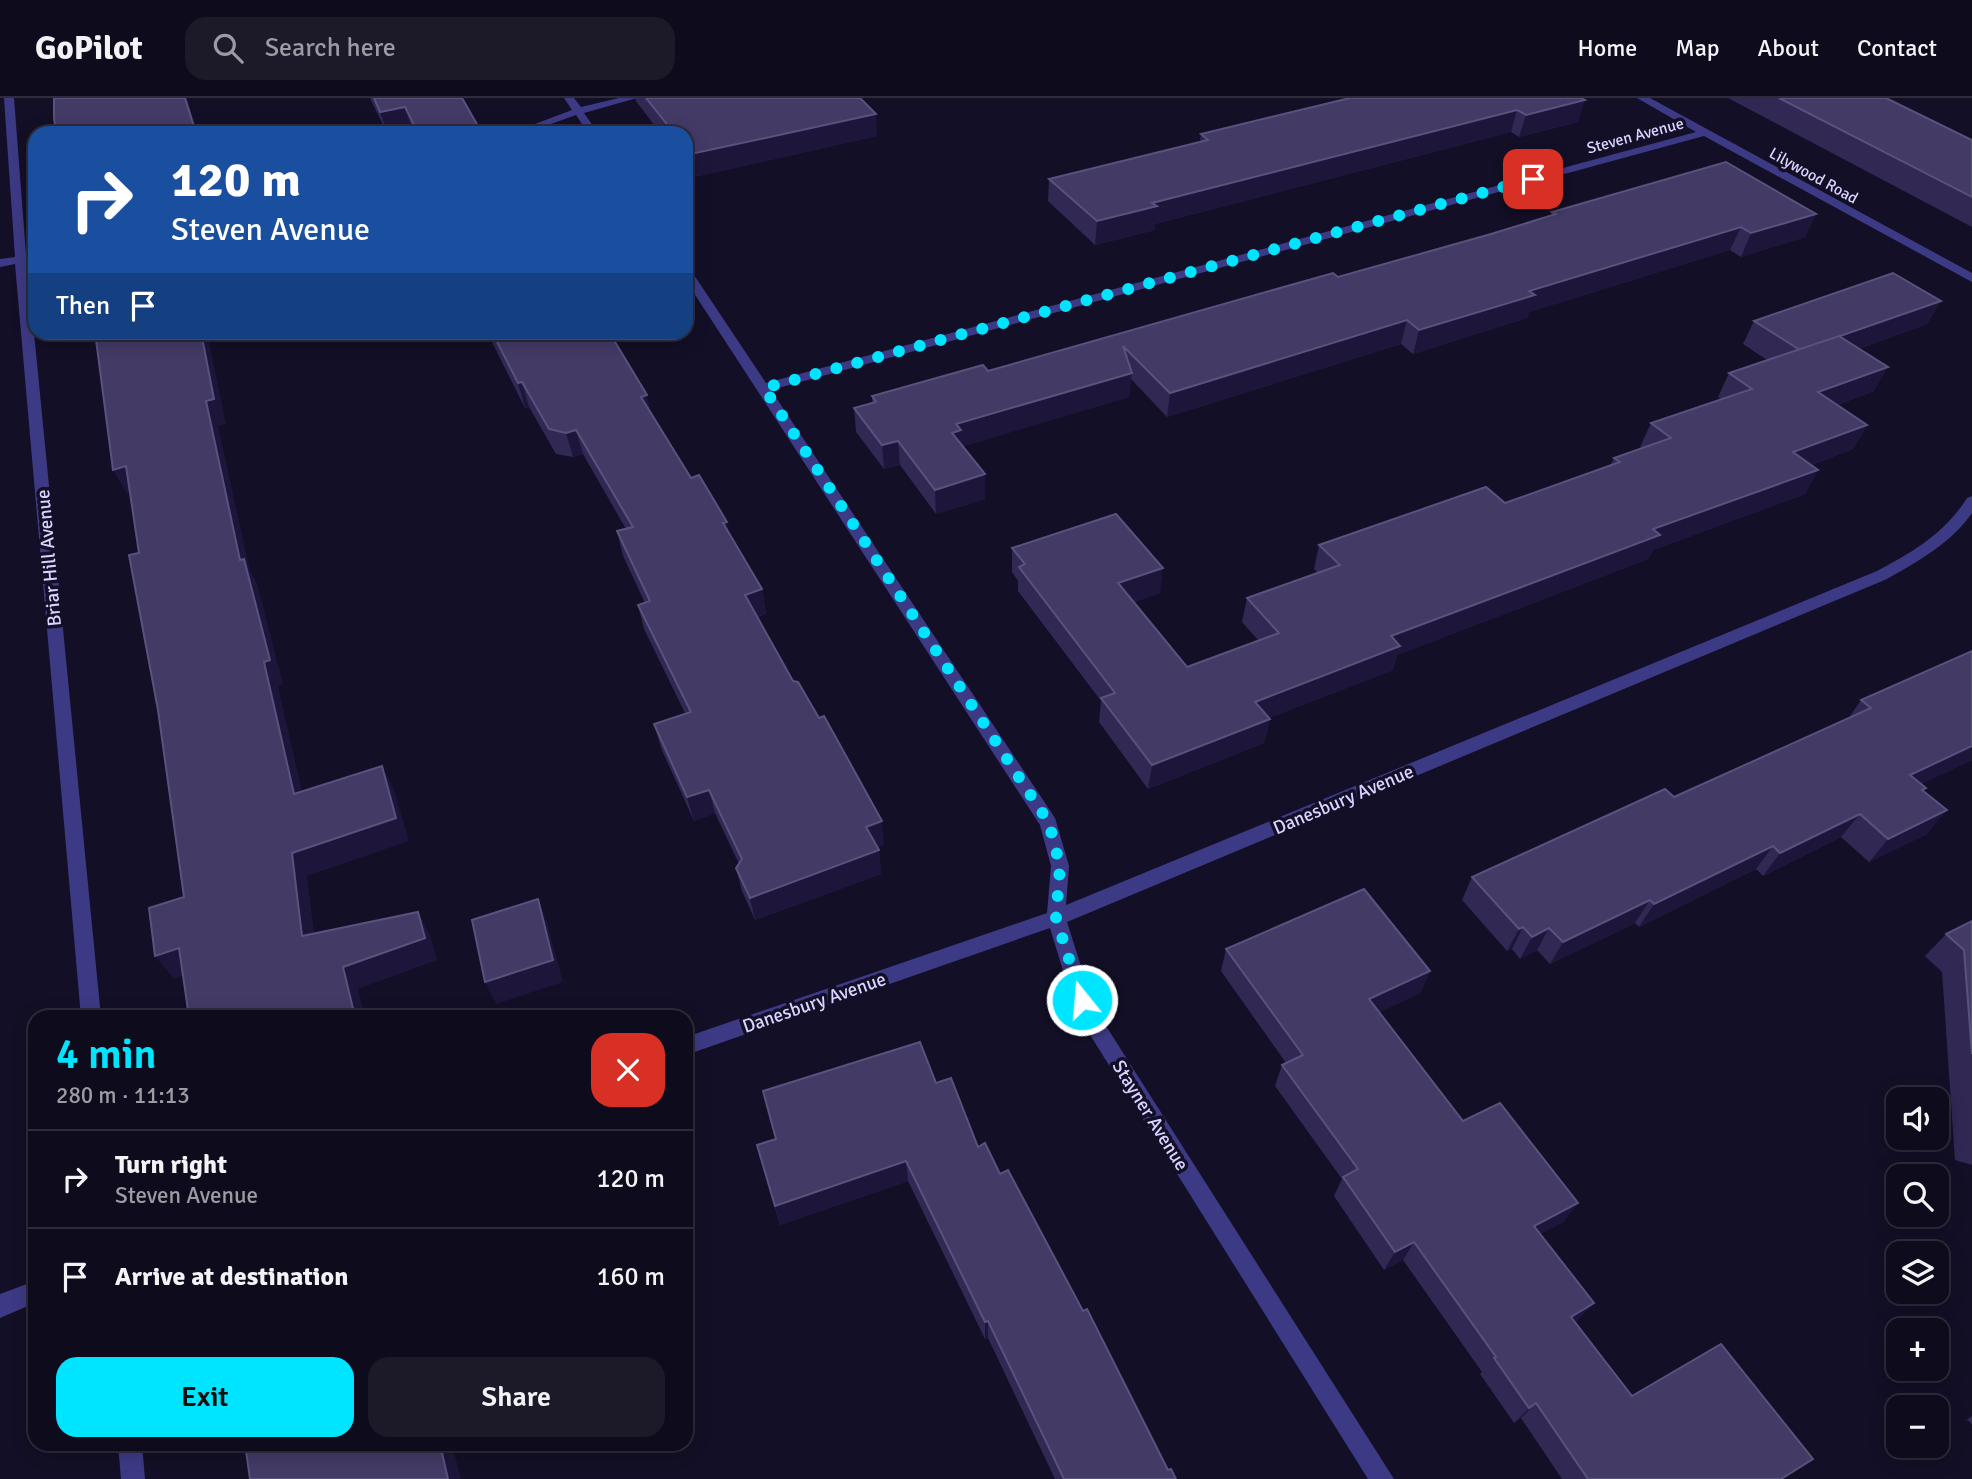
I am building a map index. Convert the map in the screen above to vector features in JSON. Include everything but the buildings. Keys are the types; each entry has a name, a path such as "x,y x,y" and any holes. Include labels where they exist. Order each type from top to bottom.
{"street":[{"name":"Briar Hill Avenue","path":"9,98 28,257"},
{"path":"569,98 588,126"},
{"path":"536,126 578,111 632,98"},
{"name":"Lilywood Road","path":"1642,98 1972,278"},
{"name":"Steven Avenue","path":"764,388 1704,133"},
{"path":"0,263 28,257"},
{"name":"Stayner Avenue","path":"693,282 1049,823 1060,866 1056,918 1082,1000 1099,1032 1382,1479"},
{"name":"Briar Hill Avenue","path":"35,340 90,1010"},
{"name":"Danesbury Avenue","path":"693,1044 1056,918 1882,575 1926,550 1952,526 1972,501"},
{"path":"0,1306 28,1295"},
{"path":"131,1451 133,1479"}],"route":[{"path":"1082,1000 1056,918 1060,866 1049,823 764,388 1533,179"}]}
